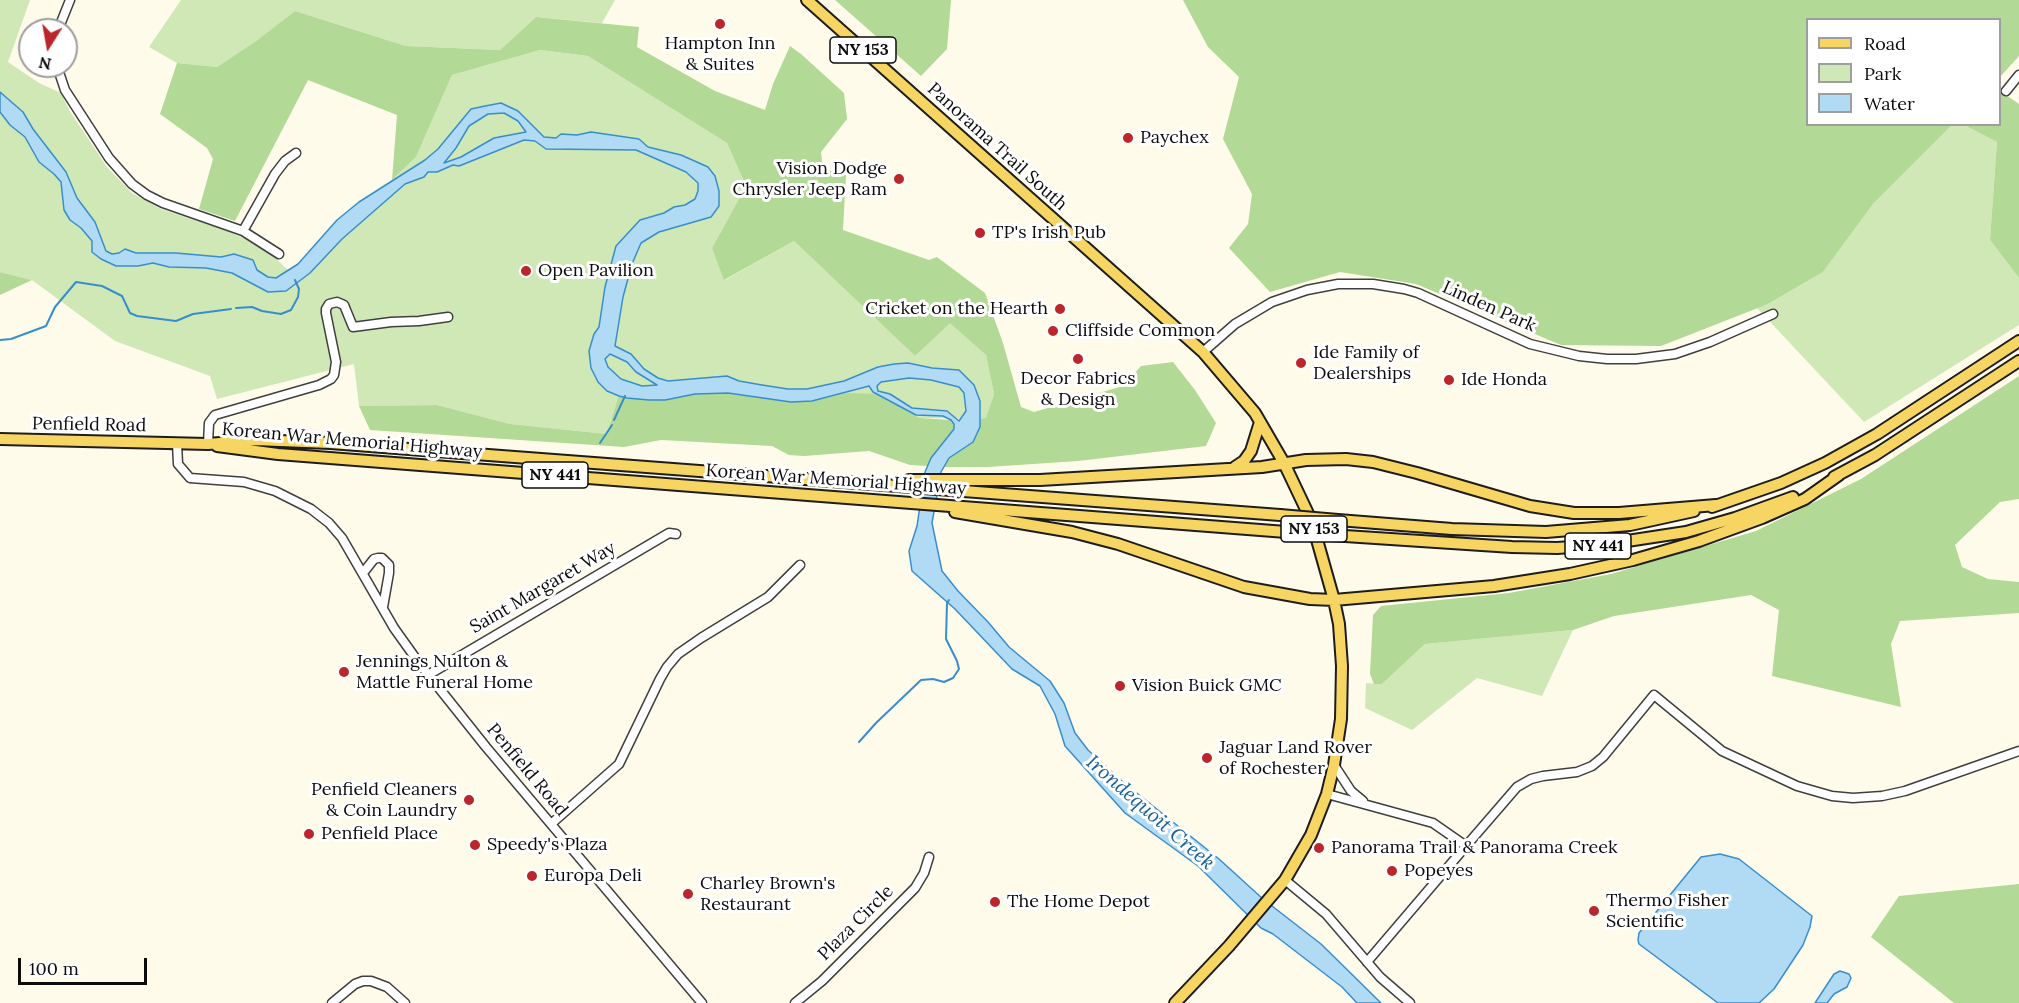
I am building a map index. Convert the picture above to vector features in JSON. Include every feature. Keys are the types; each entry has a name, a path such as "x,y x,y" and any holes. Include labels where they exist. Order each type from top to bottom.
{"main road":[{"name":"Panorama Trail South","path":"807,0 1203,352 1255,413 1284,463 1312,522 1334,600 1341,648 1342,700 1334,765 1327,794 1311,835 1272,898 1176,1003"},
{"name":"Korean War Memorial Highway","path":"208,444 255,440 330,442 823,480 961,486 1452,529 1546,532 1630,525 1677,516 1781,483 1825,463 1877,434 2019,341"},
{"name":"Korean War Memorial Highway","path":"208,444 278,454 902,502 959,510 1512,547 1557,548 1601,545 1686,532 1784,501 1839,475 1875,454 2019,361"},
{"path":"1234,468 1244,461 1251,451 1260,422"},
{"name":"Penfield Road","path":"0,439 208,444"},
{"path":"961,486 1262,467 1284,463 1346,459 1373,462 1417,472 1530,506 1574,513 1618,513 1716,505"},
{"path":"959,510 1072,532 1118,544 1244,587 1287,596 1334,600 1494,586 1570,574 1632,560 1699,541 1762,518 1805,499 1839,475"}],"street":[{"path":"63,18 70,0"},
{"path":"2006,91 2019,75"},
{"path":"61,78 65,90 109,158 132,184 163,203 243,231 279,254"},
{"path":"243,231 275,174 285,161 296,153"},
{"name":"Linden Park","path":"1203,352 1235,324 1272,302 1307,290 1338,284 1373,284 1404,289 1436,301 1530,344 1579,356 1607,359 1636,359 1675,354 1710,342 1773,314"},
{"path":"208,444 209,423 215,415 222,411 319,385 331,379 336,362 326,313 329,304 337,302 344,305 353,327 448,317"},
{"name":"Penfield Road","path":"177,443 178,465 190,478 255,484 282,494 311,509 342,538 394,628 428,675 702,1003"},
{"name":"Saint Margaret Way","path":"428,675 669,533 676,534"},
{"path":"363,573 378,558 382,558 389,565 382,607"},
{"path":"551,824 619,764 664,673 678,654 768,597 800,565"},
{"path":"1367,962 1517,787 1531,779 1577,772 1592,766 1603,757 1654,695 1722,751 1797,786 1832,796 1853,798 1882,796 1905,791 2019,752"},
{"path":"1334,765 1351,791 1368,805"},
{"path":"1327,794 1433,823 1466,846"},
{"name":"Plaza Circle","path":"795,1003 822,981 915,888 924,873 929,857"},
{"path":"1285,880 1331,919 1380,977 1410,1003"},
{"path":"332,1003 355,984 371,981 387,987 405,1003"}],"green space":[{"path":"0,0 30,0 24,18 18,18 18,34 8,62 18,69 18,78 32,78 61,93 69,110 107,167 132,193 161,209 246,239 271,254 288,270 298,264 337,220 392,180 416,157 452,75 540,50 588,56 727,143 746,186 712,248 725,280 794,241 915,356 950,322 986,355 994,394 986,419 920,418 891,395 627,398 620,396 607,434 510,424 437,405 359,406 354,364 217,399 210,376 115,341 32,280 0,272"},
{"path":"181,0 615,0 602,23 536,17 500,50 406,46 295,11 217,67 177,63 149,47"},
{"path":"835,0 951,0 947,49 921,76"},
{"path":"1183,0 2019,0 2019,56 2001,76 2001,18 1806,18 1806,126 1951,126 1873,204 1823,272 1768,304 1661,346 1561,345 1416,284 1340,272 1270,292 1229,248 1248,224 1252,194 1223,139 1239,77 1208,47"},
{"path":"295,11 406,46 500,50 536,17 639,27 637,47 715,91 765,110 773,84 790,46 844,93 847,119 821,152 823,169 846,175 843,230 929,260 937,257 985,293 1003,343 1021,407 1034,412 1123,386 1141,366 1173,362 1195,390 1216,423 1206,446 1078,461 988,467 944,467 949,458 973,442 980,427 980,419 986,418 994,394 986,355 950,323 915,356 794,241 724,280 712,248 746,186 727,143 588,56 540,50 452,75 416,157 392,180 397,115 308,80 235,221 199,209 213,159 207,148 160,114 177,63 217,67"},
{"path":"2001,92 2019,104 2019,278 1990,240 1997,142 1966,126 2001,126"},
{"path":"1951,126 1966,126 1997,142 1990,240 2019,278 2019,325 1864,422 1757,308 1823,272 1873,204"},
{"path":"0,272 32,280 0,295"},
{"path":"2019,376 2019,499 2000,502 1955,545 1962,567 1988,579 2019,582 2019,613 1900,621 1891,644 1901,707 1772,676 1779,610 1751,595 1614,616 1573,630 1425,644 1382,684 1374,684 1370,674 1373,615 1381,606 1509,593 1611,574 1756,531 1861,479"},
{"path":"728,393 791,402 812,401 847,393 878,394 920,418 951,420 954,429 931,458 928,466 910,465 869,451 804,456 789,455 772,446 661,440 624,447 370,430 359,406 437,405 510,424 607,434 619,396 665,400 695,394"},
{"path":"1573,630 1542,696 1477,678 1412,730 1365,708 1366,683 1382,684 1425,644"},
{"path":"2019,884 2019,1003 1954,1003 1871,937 1899,896"}],"water":[{"name":"Irondequoit Creek","path":"0,92 23,112 66,172 77,198 95,222 106,251 112,254 125,249 136,253 176,253 221,257 234,254 253,260 257,270 268,277 276,278 298,264 337,220 359,202 425,160 438,149 471,109 501,103 518,111 544,137 556,138 561,134 577,135 591,132 639,139 648,147 681,155 708,167 715,176 719,191 719,206 711,217 659,232 641,243 632,264 623,297 615,346 631,354 644,369 668,381 727,376 739,381 762,385 807,389 844,381 878,367 894,364 908,363 959,370 974,385 980,401 980,427 973,442 949,458 941,472 932,523 942,571 1009,647 1050,681 1064,703 1075,733 1088,750 1123,782 1219,859 1263,899 1321,944 1381,1003 1357,1003 1342,987 1273,934 1261,928 1198,866 1125,813 1065,746 1055,714 1040,686 1012,669 955,609 912,571 909,551 917,526 925,472 931,458 954,429 951,420 943,416 916,415 873,392 869,386 812,401 791,402 728,393 695,394 665,400 649,400 619,396 607,391 598,382 591,368 589,351 594,334 599,327 605,287 616,246 640,220 685,205 695,199 698,183 686,172 636,150 546,149 535,141 524,140 459,166 453,165 437,172 428,172 424,177 405,184 342,239 310,273 286,291 268,292 232,273 206,268 169,267 153,263 116,266 101,259 92,252 92,241 81,228 70,220 64,210 61,182 39,162 25,137 10,125 0,112","holes":["504,113 518,121 526,132 494,138 461,157 444,163 469,126 488,114","610,354 627,362 636,372 657,385 642,386 621,379 608,367 605,359","909,378 931,380 959,387 964,393 966,411 959,421 947,411 912,408 890,394 878,391 877,386 881,382"]},
{"path":"1720,854 1739,859 1812,916 1803,945 1774,989 1759,1003 1718,1003 1639,944 1639,933 1701,857"},
{"path":"1840,971 1849,974 1851,978 1847,987 1834,994 1827,1003 1815,1003 1834,974"}],"waterway":[{"path":"236,308 252,307 281,314 291,310 298,297 299,289 295,280"},
{"path":"0,340 11,339 46,326 55,307 76,282 102,286 122,296 130,313 137,316 176,321 193,314 231,309"},
{"path":"614,420 625,396"},
{"path":"600,443 612,425"},
{"path":"859,742 921,680 933,679 944,682 953,678 959,669 946,639 949,600"}],"place":[{"name":"Hampton Inn & Suites","path":"720,24"},
{"name":"Paychex","path":"1128,138"},
{"name":"Vision Dodge Chrysler Jeep Ram","path":"899,179"},
{"name":"TP's Irish Pub","path":"980,233"},
{"name":"Open Pavilion","path":"526,271"},
{"name":"Cricket on the Hearth","path":"1060,309"},
{"name":"Cliffside Common","path":"1053,331"},
{"name":"Decor Fabrics & Design","path":"1078,359"},
{"name":"Ide Family of Dealerships","path":"1301,363"},
{"name":"Ide Honda","path":"1449,380"},
{"name":"Jennings Nulton & Mattle Funeral Home","path":"344,672"},
{"name":"Vision Buick GMC","path":"1120,686"},
{"name":"Jaguar Land Rover of Rochester","path":"1207,758"},
{"name":"Penfield Cleaners & Coin Laundry","path":"469,800"},
{"name":"Penfield Place","path":"309,834"},
{"name":"Speedy's Plaza","path":"475,845"},
{"name":"Panorama Trail & Panorama Creek","path":"1319,848"},
{"name":"Popeyes","path":"1392,871"},
{"name":"Europa Deli","path":"532,876"},
{"name":"Charley Brown's Restaurant","path":"688,894"},
{"name":"The Home Depot","path":"995,902"},
{"name":"Thermo Fisher Scientific","path":"1594,911"}]}
